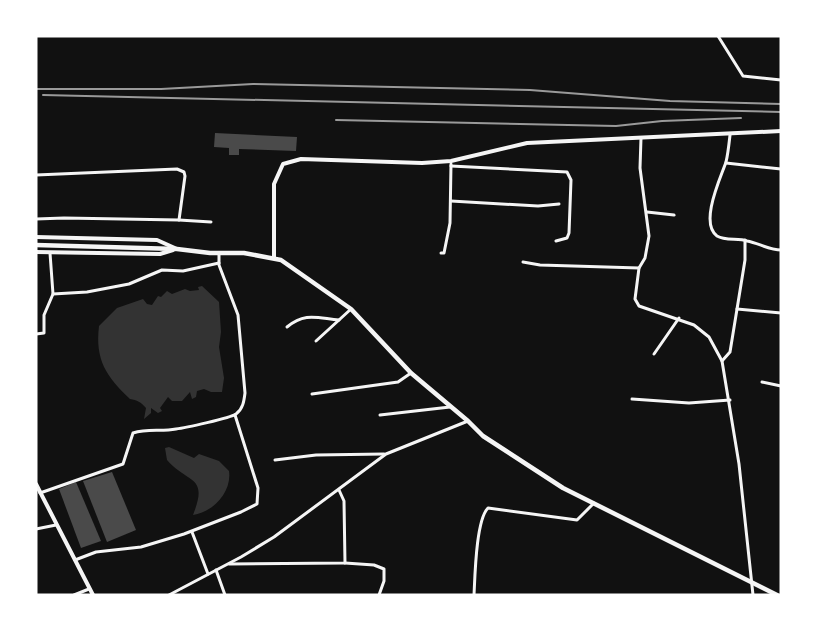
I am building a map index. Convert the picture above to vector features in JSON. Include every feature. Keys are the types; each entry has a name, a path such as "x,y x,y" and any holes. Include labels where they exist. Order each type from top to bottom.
{"main road":[{"path":"36,245 177,249 274,257 351,309 411,373 491,442 563,488 777,595"}],"street":[{"path":"718,36 742,76 781,80"},
{"path":"451,164 528,144 781,131"},
{"path":"730,135 726,163 719,176 710,212 712,230 715,235 722,238 746,240 781,250"},
{"path":"641,138 640,168 647,212 648,244 645,258 640,268 635,300 639,306 679,318 694,325 709,338 722,360 730,400 753,595"},
{"path":"274,257 274,184 283,164 301,160 451,164 567,172 571,180 569,233 567,238 556,241"},
{"path":"726,163 781,169"},
{"path":"441,253 444,253 450,223 451,164"},
{"path":"36,175 181,170 185,176 180,220"},
{"path":"451,201 538,206 559,204"},
{"path":"647,212 674,214"},
{"path":"36,220 64,218 211,222"},
{"path":"36,238 157,240 177,249"},
{"path":"722,360 730,352 746,240"},
{"path":"36,252 160,254 177,249"},
{"path":"36,334 44,333 44,315 53,294 50,252"},
{"path":"40,493 123,464 133,434 144,430 175,430 235,415 244,405 245,393 241,334 236,309 219,263 219,253"},
{"path":"523,262 540,265 640,268"},
{"path":"53,294 87,292 130,284 162,270 183,271 219,263"},
{"path":"316,340 351,309"},
{"path":"737,309 781,313"},
{"path":"287,327 298,318 309,316 339,320"},
{"path":"654,354 679,318"},
{"path":"312,394 398,382 411,373"},
{"path":"762,382 780,386 781,381"},
{"path":"632,399 689,403 730,400"},
{"path":"380,415 450,407"},
{"path":"74,561 96,552 141,547 192,532 257,504 258,488 235,415"},
{"path":"169,595 274,537 386,454 468,421"},
{"path":"275,460 316,455 386,454"},
{"path":"36,484 92,595"},
{"path":"339,490 344,500 345,563"},
{"path":"474,595 478,544 484,515 488,508 577,520 594,503"},
{"path":"36,530 56,525"},
{"path":"192,532 208,574"},
{"path":"228,564 345,563 374,565 384,569 384,581 379,595"},
{"path":"216,570 225,595"},
{"path":"74,595 88,589"}],"shaded area":[{"path":"202,286 219,302 221,332 219,347 224,378 222,392 211,392 204,389 197,391 196,397 192,399 190,392 182,401 172,401 168,397 160,408 162,411 158,413 151,408 151,413 144,419 146,408 139,402 130,399 114,383 104,367 99,349 99,326 117,308 143,299 147,304 152,305 158,296 161,297 167,291 172,294 185,289 190,291 199,290 198,287"},
{"path":"169,447 194,458 199,454 219,461 229,471 229,479 224,493 220,500 207,510 193,515 199,493 197,486 167,460 165,448"}],"building":[{"path":"215,133 297,137 296,151 239,149 239,155 229,155 229,148 214,147"},
{"path":"112,472 136,530 107,542 83,481"},
{"path":"76,482 101,541 81,548 59,489"}],"railway":[{"path":"36,89 161,89 253,84 530,90 670,101 781,104"},
{"path":"43,95 781,112"},
{"path":"336,120 616,126 662,121 741,118"}]}
